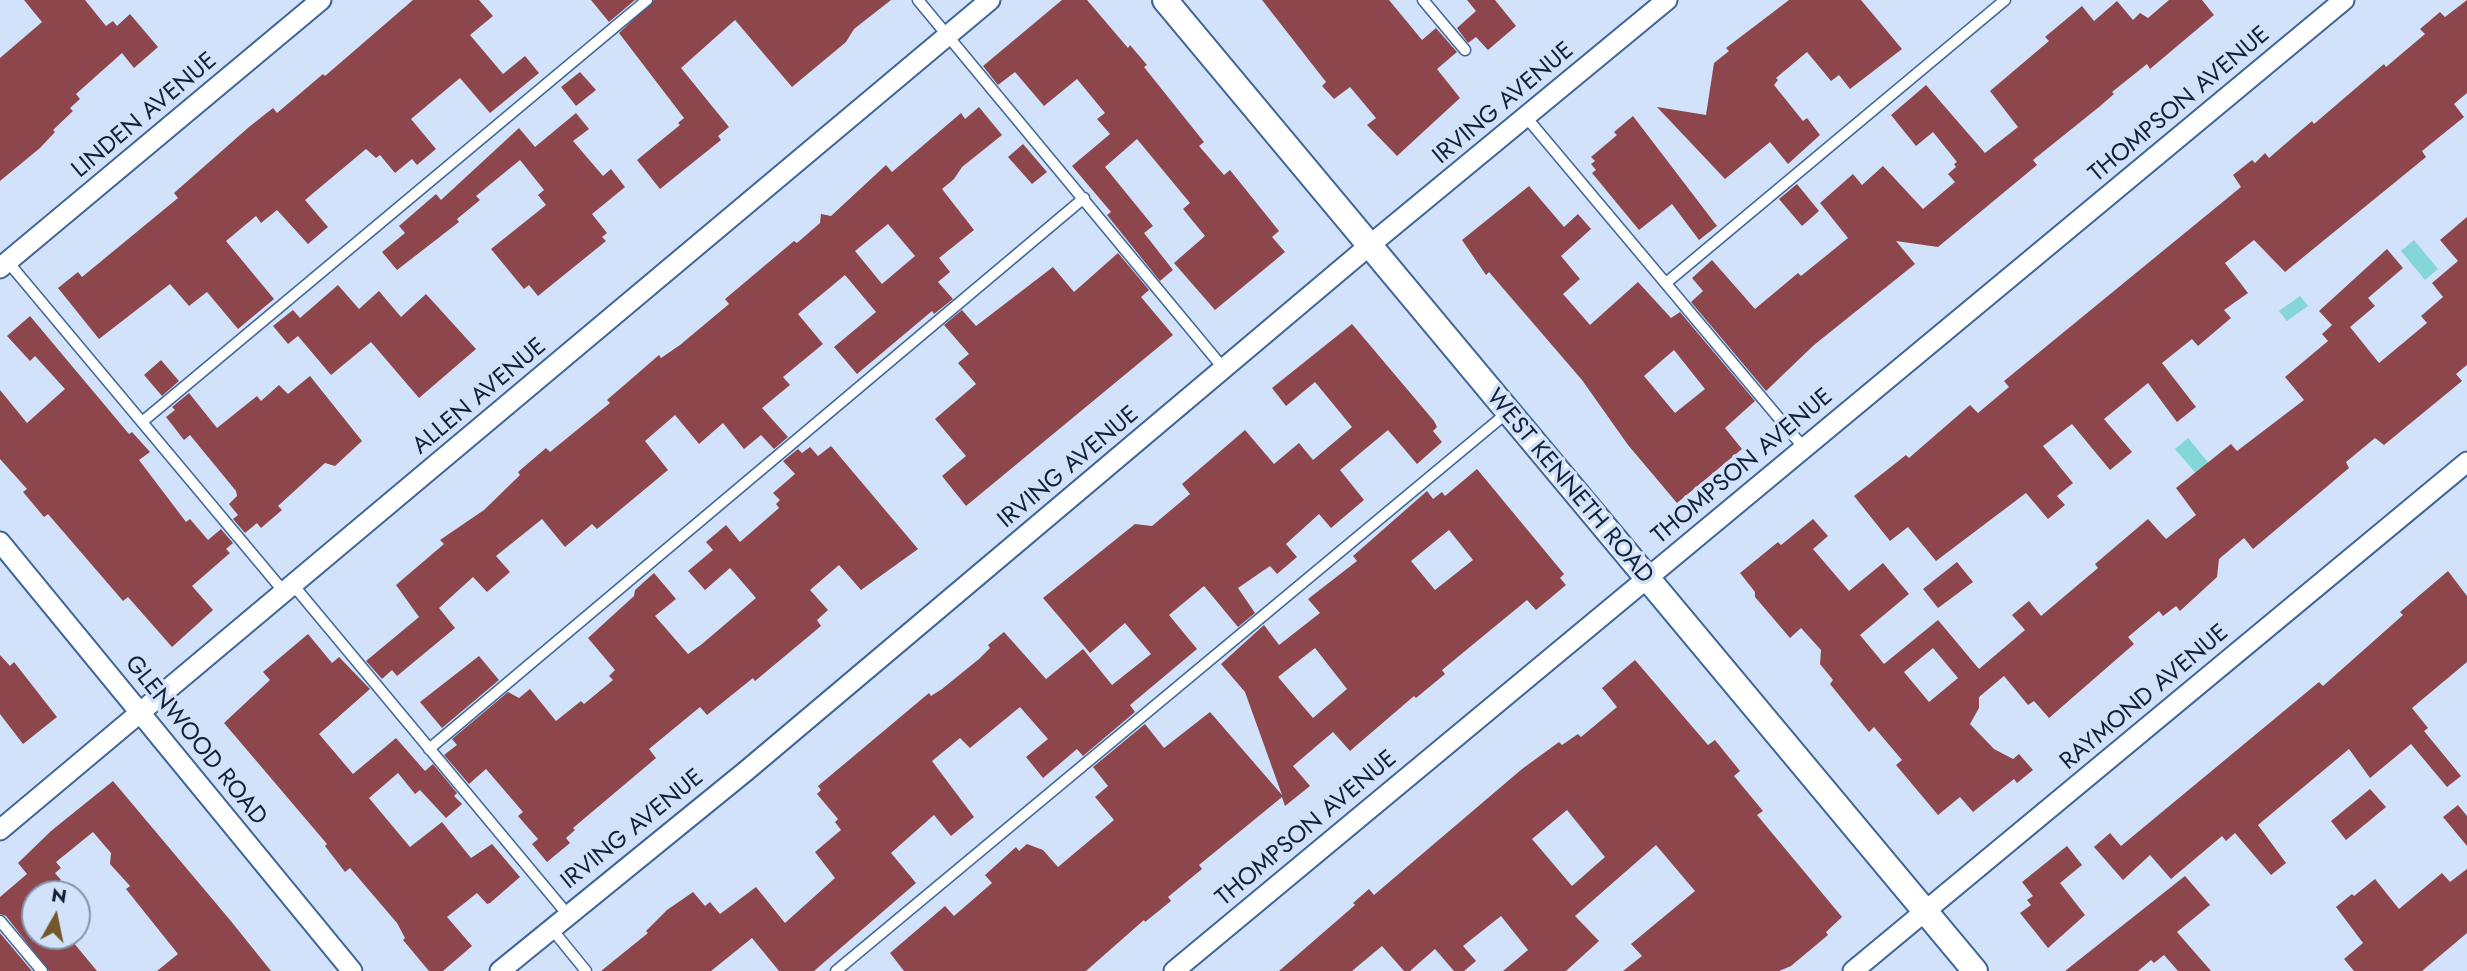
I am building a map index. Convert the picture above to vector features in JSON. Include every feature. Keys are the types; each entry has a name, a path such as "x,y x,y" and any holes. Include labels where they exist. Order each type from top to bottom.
{"street":[{"name":"LINDEN AVENUE","path":"4,265 321,0"},
{"name":"ALLEN AVENUE","path":"0,830 990,0"},
{"name":"WEST KENNETH ROAD","path":"1165,0 1975,971"},
{"name":"IRVING AVENUE","path":"500,971 746,771 1667,0"},
{"name":"THOMPSON AVENUE","path":"1174,971 2344,0"},
{"name":"RAYMOND AVENUE","path":"1853,971 2467,462"},
{"name":"GLENWOOD ROAD","path":"0,542 352,971"}],"lane":[{"path":"142,422 647,0"},
{"path":"918,0 1224,369"},
{"path":"1423,0 1465,50"},
{"path":"1666,283 2005,0"},
{"path":"1526,117 1804,449"},
{"path":"429,749 1084,198"},
{"path":"4,265 429,749 568,915"},
{"path":"836,971 1508,412"},
{"path":"0,921 42,971"},
{"path":"551,928 586,971"}],"shaded area":[{"path":"2414,240 2438,269 2425,280 2401,251"},
{"path":"2300,296 2308,306 2287,321 2279,311"},
{"path":"2188,438 2212,467 2199,477 2175,449"}],"building":[{"path":"24,0 85,0 106,26 113,21 117,26 130,14 158,47 134,68 122,53 76,94 80,99 70,108 73,111 53,130 55,132 40,148 0,181 0,58 42,22"},
{"path":"413,0 479,0 493,16 470,35 503,74 525,56 539,73 490,113 460,78 411,119 436,149 417,165 412,159 395,173 380,155 376,158 366,149 305,200 328,227 308,244 277,210 261,223 256,216 226,241 274,299 238,329 207,292 189,306 170,284 99,339 58,288 78,272 82,277 178,198 174,193 249,127 273,108 277,113 323,74 325,76"},
{"path":"591,0 635,0 609,22"},
{"path":"654,0 891,0 854,29 846,42 792,87 735,20 681,68 729,127 718,136 721,140 660,189 637,160 680,125 678,123 684,118 619,33"},
{"path":"1062,0 1087,0 1128,48 1130,45 1147,65 1144,67 1204,142 1199,146 1224,175 1230,170 1279,231 1272,237 1285,252 1215,310 1174,263 1205,236 1183,209 1190,203 1137,139 1105,167 1153,226 1144,233 1173,270 1160,281 1107,215 1111,212 1072,166 1110,134 1097,119 1105,113 1077,79 1044,106 1015,72 998,85 983,66"},
{"path":"1262,0 1389,0 1422,40 1436,28 1457,52 1437,69 1460,98 1397,156 1367,125 1376,118 1350,87 1334,99 1322,86 1326,82"},
{"path":"1467,0 1495,0 1516,26 1488,50 1476,37 1468,43 1457,28 1476,11"},
{"path":"1789,0 1861,0 1902,49 1850,89 1839,75 1831,81 1807,52 1776,78 1778,80 1774,85 1803,121 1807,118 1820,135 1788,164 1770,142 1725,179 1657,107 1706,115 1714,63 1729,51 1726,48"},
{"path":"2169,0 2202,0 2214,15 2150,69 2147,64 2112,92 2114,94 2099,107 2033,160 2037,165 1938,247 1896,241 1915,264 1814,345 1766,391 1691,302 1703,291 1692,278 1712,260 1755,309 1798,273 1801,276 1848,238 1820,203 1853,174 1862,185 1883,166 1923,209 1955,182 1948,174 1956,167 1954,164 1957,162 1933,132 1916,146 1891,115 1926,85 1985,153 2018,127 1990,91 2049,41 2045,37 2082,6 2094,21 2117,1 2133,20 2140,13 2148,18"},
{"path":"2467,0 2467,93 2454,104 2464,117 2422,151 2426,157 2285,272 2254,240 2225,263 2248,293 2224,310 2231,318 2198,346 2192,339 2162,363 2196,407 2177,422 2148,383 2104,419 2132,452 2110,470 2072,424 2043,446 2073,483 2057,496 2065,505 2048,519 2026,493 1936,561 1908,527 1890,541 1854,496 1906,455 1909,458 1970,405 1978,413 2009,387 2004,381 2241,187 2233,175 2252,160 2255,163 2265,153 2269,158 2312,121 2314,124 2384,64 2386,67 2425,34 2420,29 2440,12 2445,17"},
{"path":"580,72 596,90 576,106 561,87"},
{"path":"979,107 1002,135 962,167 954,179 942,189 974,230 939,258 950,272 938,282 953,299 934,314 932,311 857,374 834,347 876,312 845,275 798,314 823,344 783,377 790,385 762,408 788,437 774,449 761,435 744,449 723,423 699,444 675,415 645,441 668,470 597,529 592,524 565,547 542,519 496,556 510,572 487,592 473,577 439,608 455,628 397,676 392,670 382,679 366,661 419,617 396,585 444,544 440,540 484,510 520,475 518,472 546,448 550,452 610,403 607,400 659,355 661,358 680,345 729,304 725,299 794,241 797,243 820,223 821,214 831,216 886,165 892,172 961,113 965,119","holes":["888,224 915,256 882,284 855,251"]},
{"path":"576,113 589,129 573,141 603,176 611,169 625,187 592,214 607,233 602,237 606,241 538,296 529,285 524,289 491,249 546,205 538,195 544,190 520,160 476,196 480,200 457,219 459,222 397,270 382,252 405,233 399,226 436,194 441,200 519,128 535,147"},
{"path":"1633,116 1717,226 1699,240 1672,204 1639,230 1592,173 1596,170 1591,164 1595,161 1591,157 1617,135 1614,132"},
{"path":"1023,144 1047,172 1032,184 1008,157"},
{"path":"1797,184 1819,211 1802,226 1779,199"},
{"path":"1529,186 1564,227 1578,214 1591,229 1561,256 1580,279 1563,294 1590,325 1638,282 1671,318 1680,312 1755,401 1725,428 1742,449 1677,503 1628,445 1582,380 1489,272 1486,275 1462,240","holes":["1674,350 1705,389 1675,413 1644,376"]},
{"path":"2467,217 2467,365 2456,374 2462,381 2384,445 2375,438 2346,462 2349,468 2253,549 2244,538 2219,559 2217,577 2180,611 2176,606 2163,616 2159,611 2128,637 2134,644 2049,718 2034,701 2028,705 2004,676 1979,697 1979,708 1970,724 1994,749 2013,759 2019,754 2033,770 2017,783 2014,779 1973,812 1960,797 1938,815 1896,765 1902,760 1874,727 1869,732 1830,684 1833,680 1820,664 1821,650 1801,628 1790,638 1755,597 1755,592 1740,573 1778,542 1781,545 1813,519 1828,536 1813,549 1849,591 1883,563 1909,594 1860,635 1884,664 1938,620 1979,669 2025,630 2012,615 2029,601 2041,616 2098,568 2095,564 2148,519 2166,539 2196,515 2176,488 2231,444 2237,451 2304,400 2285,377 2328,341 2322,334 2332,325 2319,311 2387,249 2403,268 2368,298 2375,306 2350,327 2379,363 2427,323 2421,316 2443,297 2432,283 2458,261 2440,240","holes":["1933,648 1958,678 1929,702 1904,672"]},
{"path":"1118,253 1149,290 1141,297 1173,335 966,506 942,476 966,456 935,419 976,384 958,363 969,354 944,325 962,310 976,326 1053,267 1074,292"},
{"path":"338,285 359,309 379,291 401,317 426,294 476,349 419,398 371,342 331,375 298,336 288,344 273,326 293,310 300,318"},
{"path":"30,316 129,434 132,432 150,452 139,460 186,522 190,519 208,540 221,529 233,543 226,549 230,553 192,586 213,610 172,647 128,597 123,601 48,514 44,517 23,492 27,489 0,459 0,390 27,423 65,389 35,356 30,361 7,336"},
{"path":"1352,324 1434,421 1437,427 1433,431 1442,442 1417,464 1388,430 1340,470 1364,500 1331,528 1319,514 1286,544 1297,557 1277,574 1270,566 1238,588 1255,613 1238,627 1204,586 1169,615 1197,649 1130,705 1135,712 1083,756 1077,749 1043,778 1026,757 1048,739 1020,707 970,748 960,738 932,761 974,817 951,836 934,815 891,853 916,883 814,971 779,971 752,938 711,971 601,971 648,933 646,931 667,910 693,892 705,906 710,902 720,914 756,887 785,923 835,878 815,852 841,830 835,822 838,819 817,794 821,790 818,786 929,693 931,696 942,689 979,659 990,648 988,645 1004,632 1046,679 1083,649 1112,685 1151,654 1125,623 1090,653 1043,598 1135,524 1152,526 1190,494 1182,484 1245,430 1274,464 1299,443 1313,460 1352,427 1315,382 1286,406 1272,388"},
{"path":"161,360 179,381 162,396 144,375"},
{"path":"310,376 362,441 335,466 325,463 278,506 282,510 261,528 257,523 245,533 233,519 238,515 229,504 237,496 236,491 190,435 184,440 166,417 175,410 172,407 189,393 217,428 257,396 261,401 279,385 288,394"},
{"path":"831,446 918,549 861,590 839,565 810,590 828,610 817,620 821,626 755,681 753,678 707,715 700,707 649,749 656,758 573,828 575,830 566,838 570,843 547,862 532,844 538,839 518,816 523,812 486,769 469,784 444,755 457,745 452,739 508,692 519,698 530,689 556,721 581,701 584,704 613,680 609,676 615,670 588,638 634,596 635,590 654,573 676,599 655,616 688,654 702,644 756,598 730,568 705,590 688,571 713,550 706,542 726,525 740,542 779,508 776,504 780,500 773,493 795,474 783,461 798,449 802,453 810,447 818,456"},
{"path":"1477,469 1564,574 1560,578 1566,585 1536,610 1527,600 1442,670 1445,674 1416,698 1414,696 1350,751 1333,732 1293,766 1310,786 1285,806 1282,797 1199,865 1202,869 1168,897 1171,901 1145,922 1144,920 1086,971 904,971 890,953 945,906 954,916 992,883 985,875 1016,847 1019,851 1027,844 1043,850 1058,867 1114,820 1095,797 1108,786 1093,767 1145,724 1164,748 1210,712 1282,795 1245,692 1221,664 1264,625 1279,645 1320,613 1308,599 1357,561 1353,556 1427,491 1433,499 1442,492 1445,496","holes":["1449,530 1473,560 1435,590 1411,561","1315,648 1347,689 1313,718 1278,677"]},
{"path":"1957,562 1973,582 1938,608 1923,589"},
{"path":"2448,571 2467,596 2467,662 2412,708 2428,728 2424,731 2461,776 2447,787 2411,744 2370,778 2349,749 2258,825 2286,863 2271,875 2235,833 2226,841 2222,836 2171,879 2150,855 2123,880 2094,847 2110,833 2121,846 2319,682 2323,686 2403,615 2400,612"},
{"path":"308,634 332,663 339,657 370,689 319,734 353,774 396,738 425,771 433,764 457,793 454,796 462,804 446,818 420,790 415,794 398,773 369,798 410,847 442,822 471,858 492,844 520,877 490,903 487,904 477,893 447,917 472,946 443,971 429,971 403,940 405,938 397,923 350,868 345,872 325,846 327,844 224,723 270,680 263,672"},
{"path":"0,655 10,666 14,662 57,717 23,744 0,714"},
{"path":"479,656 499,680 442,728 420,702"},
{"path":"1635,660 1708,745 1715,740 1740,771 1734,776 1763,811 1757,815 1842,917 1826,932 1828,935 1791,966 1779,971 1623,971 1642,956 1631,944 1695,891 1656,845 1575,916 1599,941 1566,971 1503,971 1528,950 1501,916 1463,946 1476,961 1464,971 1454,971 1435,949 1410,971 1404,971 1382,946 1352,971 1279,971 1355,905 1353,903 1369,889 1374,895 1522,769 1559,742 1562,745 1578,734 1581,737 1617,707 1602,688","holes":["1567,810 1605,857 1572,886 1532,839"]},
{"path":"113,781 271,971 157,971 178,954 126,889 130,886 110,864 111,853 93,832 56,862 61,868 55,873 61,880 21,880 21,935 6,916 0,914 0,897 27,874 18,863 51,831"},
{"path":"2370,789 2386,807 2346,840 2331,821"},
{"path":"2458,805 2467,816 2467,846 2443,817"},
{"path":"2067,846 2082,865 2060,883 2085,915 2048,948 2020,913 2031,905 2027,900 2033,896 2022,882"},
{"path":"2467,869 2467,933 2422,971 2354,971 2344,959 2363,943 2336,907 2352,894 2354,896 2375,879 2399,909 2442,873 2450,882"},
{"path":"2185,876 2210,905 2177,932 2211,971 2178,971 2164,955 2154,963 2151,960 2138,971 2065,971"},
{"path":"0,933 32,971 0,971"},
{"path":"33,950 80,950 97,971 49,971"}]}
